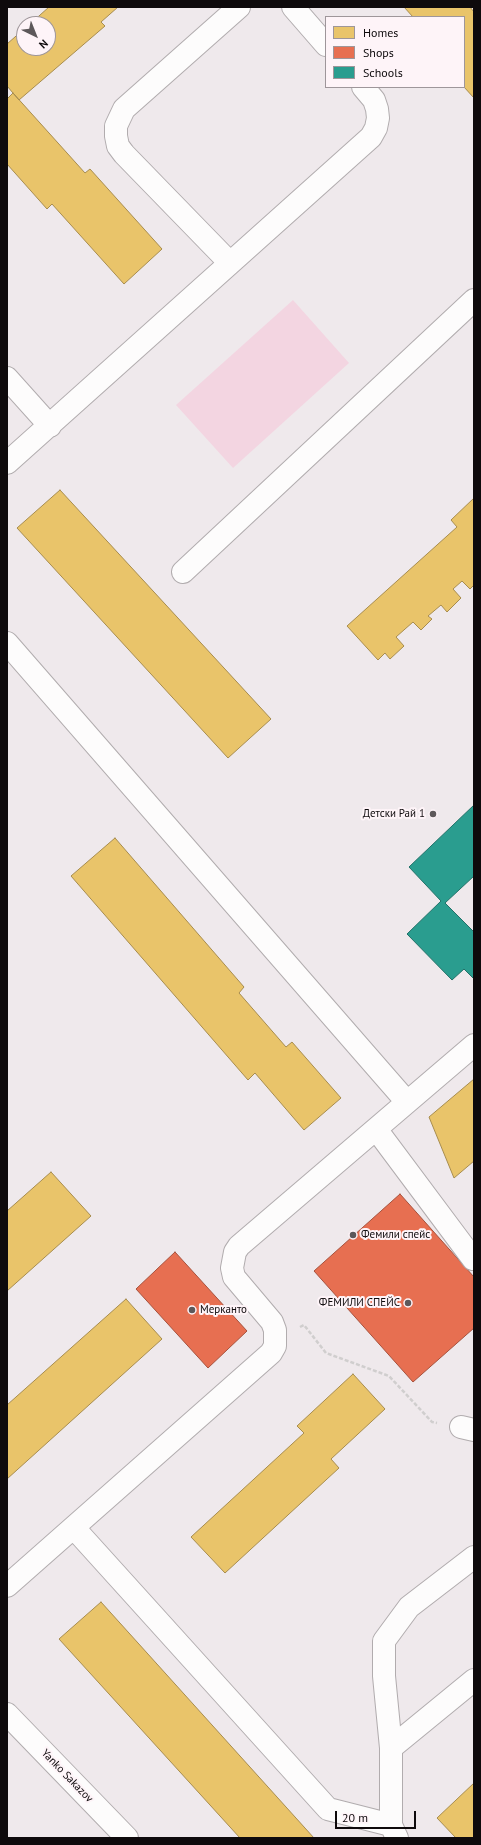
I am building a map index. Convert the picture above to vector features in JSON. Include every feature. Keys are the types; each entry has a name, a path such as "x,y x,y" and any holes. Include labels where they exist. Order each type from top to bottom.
{"street":[{"path":"230,263 124,154 118,146 116,126 124,110 239,7"},
{"path":"293,7 325,44"},
{"path":"7,463 50,426 370,137 376,128 378,109 374,100 364,88"},
{"path":"183,572 474,300"},
{"path":"7,378 50,426"},
{"path":"7,643 407,1102"},
{"path":"7,1586 265,1359 275,1346 276,1338 272,1322 234,1277 232,1268 235,1252 239,1246 474,1045"},
{"path":"376,1129 473,1259"},
{"path":"74,1528 328,1809 394,1831 391,1748 384,1676 384,1641 409,1607 474,1557"},
{"path":"391,1748 474,1680"},
{"name":"Yanko Sakazov","path":"7,1714 128,1838"}],"path":[{"path":"276,1338 304,1325 326,1353 389,1376 432,1422 467,1428"}],"shaded area":[{"path":"293,300 349,363 233,468 176,405"}],"building: Homes":[{"path":"49,7 118,7 101,22 105,26 19,100 7,86 7,44 16,36 16,56 56,56 56,16 39,16"},
{"path":"404,7 470,7 474,12 474,98 465,88 465,16 412,16"},
{"path":"13,93 85,173 90,169 162,249 124,284 52,204 47,209 7,164 7,99"},
{"path":"60,490 271,719 228,758 17,528"},
{"path":"474,498 474,585 470,589 462,581 453,589 461,598 447,612 441,605 428,616 432,619 421,630 413,622 396,637 404,646 390,659 385,653 378,660 347,626 457,527 451,520"},
{"path":"115,838 244,987 239,993 286,1047 292,1042 341,1098 304,1130 255,1073 248,1080 71,876"},
{"path":"474,1079 474,1161 454,1178 429,1117"},
{"path":"51,1172 91,1216 7,1291 7,1211"},
{"path":"126,1299 162,1339 7,1479 7,1405"},
{"path":"353,1374 385,1409 331,1459 339,1468 225,1573 191,1537 304,1433 297,1426"},
{"path":"101,1602 314,1838 240,1838 59,1639"},
{"path":"474,1783 474,1838 456,1838 437,1818"}],"building: Shops":[{"name":"ФЕМИЛИ СПЕЙС","path":"400,1194 474,1277 474,1328 413,1382 314,1271"},
{"name":"Мерканто","path":"175,1252 247,1331 208,1368 136,1289"}],"building: Schools":[{"path":"474,805 474,876 445,903 473,931 474,930 474,979 464,969 452,980 407,934 441,901 409,867"}],"place":[{"name":"Детски Рай 1","path":"433,814"},
{"name":"Фемили спейс","path":"353,1235"},
{"name":"ФЕМИЛИ СПЕЙС","path":"408,1303"},
{"name":"Мерканто","path":"192,1310"}]}
